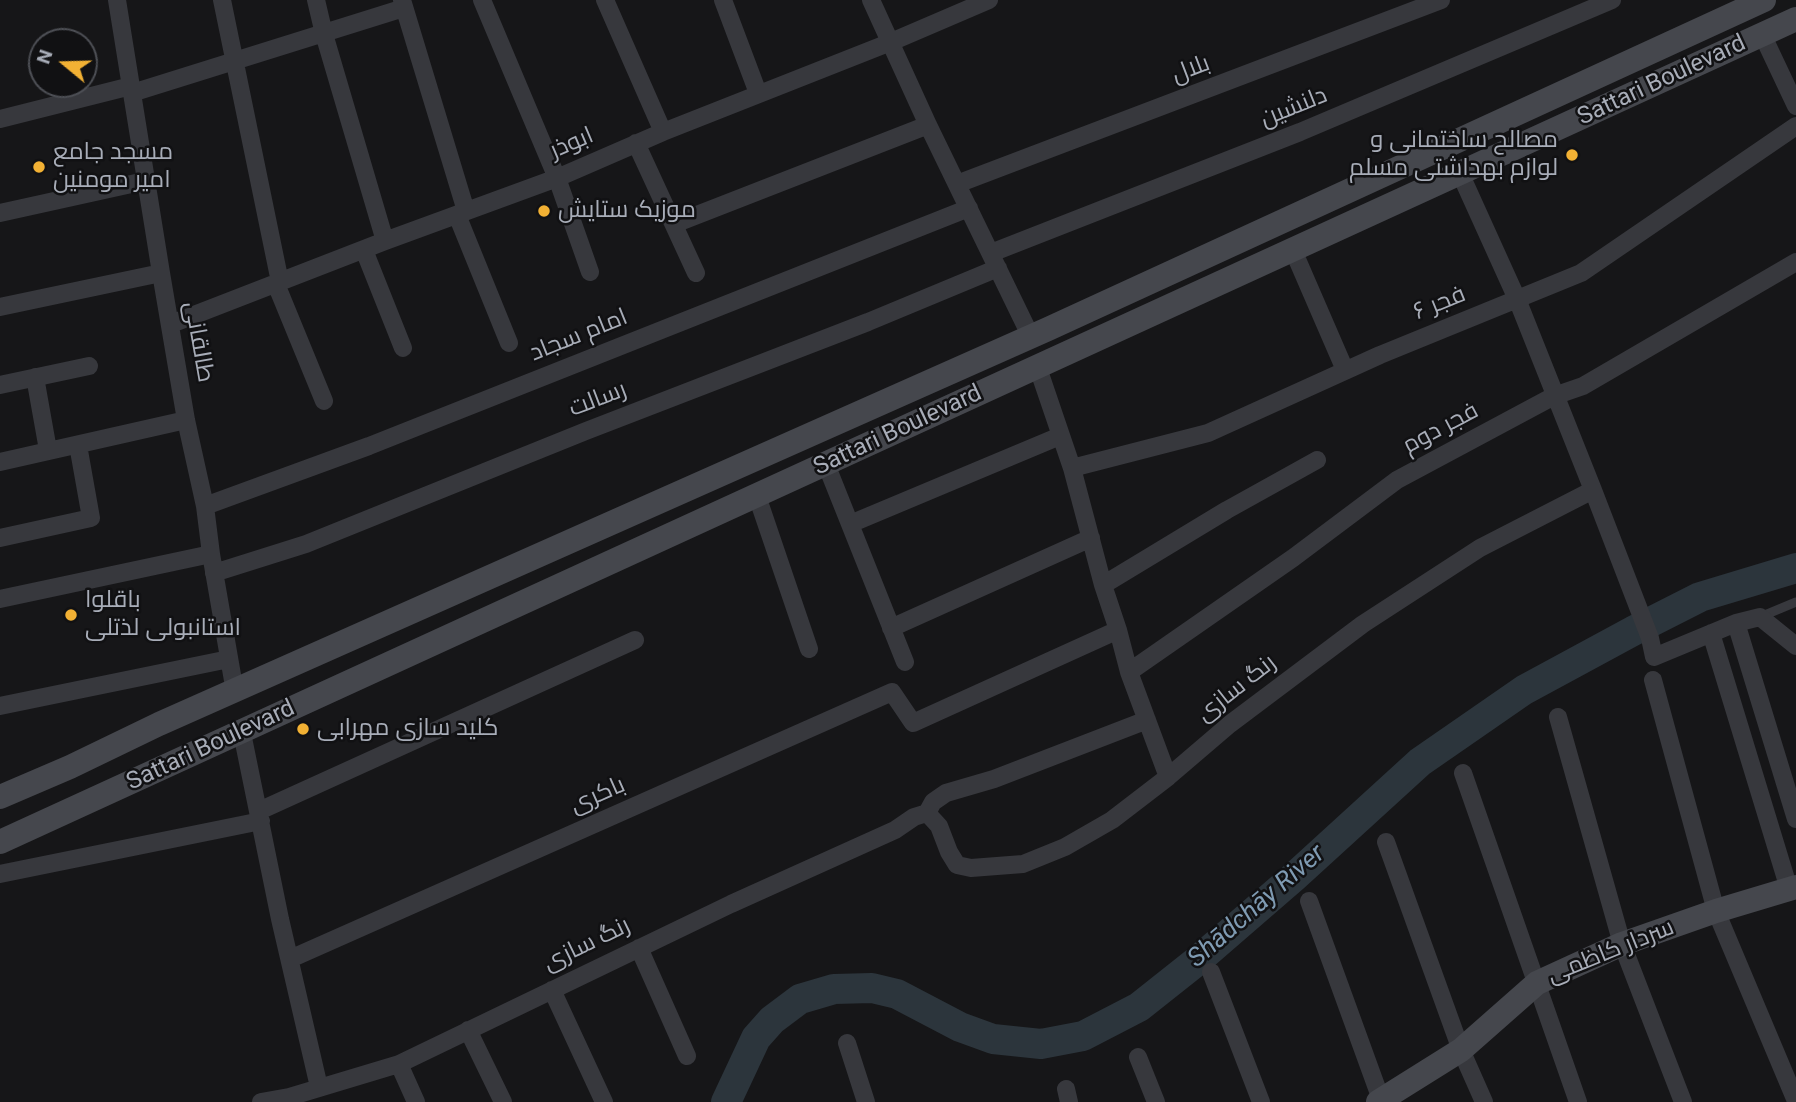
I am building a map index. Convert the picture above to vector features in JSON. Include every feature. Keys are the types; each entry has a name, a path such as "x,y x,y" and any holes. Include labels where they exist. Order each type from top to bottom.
{"main road":[{"path":"1742,7 1765,14 1767,21 1754,38 1735,38 1727,28 1742,7"},
{"name":"Sattari Boulevard","path":"0,797 1039,333 1742,7"},
{"name":"Sattari Boulevard","path":"0,842 1796,19"},
{"path":"1039,333 1057,332 1062,337 1064,344 1061,357"},
{"path":"1006,347 1003,353 1004,366 1008,371 1029,371"},
{"path":"231,694 254,696 260,705 258,717 244,731 220,730 212,722 213,710 231,694"},
{"name":"سردار کاظمی","path":"1381,1101 1461,1050 1537,983 1622,944 1716,911 1793,888"}],"street":[{"name":"طالقانی","path":"117,0 186,420 205,506 229,659 231,694"},
{"path":"222,0 278,283 324,401"},
{"path":"316,0 384,241"},
{"path":"482,0 557,178 590,272"},
{"path":"605,0 663,132"},
{"path":"723,0 758,93"},
{"path":"872,0 928,125 995,260 1039,333"},
{"name":"ابوذر","path":"171,324 384,241 557,178 636,143 891,42 989,0"},
{"name":"بلال","path":"957,184 1441,0"},
{"name":"دلنشین","path":"995,260 1612,0"},
{"path":"0,119 131,89 234,61 324,34 403,4 462,213 509,343"},
{"path":"1754,38 1796,106"},
{"path":"674,224 928,125"},
{"name":"فجر ۶","path":"1072,468 1208,433 1345,370 1581,273 1796,127"},
{"path":"636,143 696,273"},
{"path":"1460,173 1517,299 1594,490 1650,638 1654,657 1736,623 1760,617 1796,646"},
{"path":"0,213 145,181"},
{"name":"امام سجاد","path":"205,506 369,446 970,208"},
{"path":"364,250 403,348"},
{"path":"1293,250 1345,370"},
{"name":"رسالت","path":"214,573 306,544 599,426 868,322 995,260"},
{"name":"فجر دوم","path":"1129,672 1293,558 1397,480 1554,396 1583,386 1796,262"},
{"path":"0,307 161,273"},
{"path":"0,385 89,366"},
{"path":"1029,371 1072,468 1129,672 1168,777"},
{"path":"35,377 48,450"},
{"path":"0,462 186,420"},
{"path":"850,524 1060,436"},
{"path":"0,538 91,518 78,444"},
{"path":"1103,585 1227,510 1317,460"},
{"path":"826,464 905,662"},
{"name":"رنگ سازی","path":"927,813 939,826 957,865 971,868 1023,864 1065,848 1112,820 1230,724 1363,624 1480,548 1594,490"},
{"path":"757,496 809,649"},
{"path":"891,628 1091,538"},
{"path":"0,599 211,554"},
{"path":"1736,623 1796,819"},
{"name":"باکری","path":"290,959 892,692 913,723 1118,630"},
{"path":"1710,634 1793,888"},
{"path":"0,874 260,816 635,640"},
{"path":"0,706 229,659"},
{"path":"1653,680 1716,911 1796,1101"},
{"path":"1558,717 1622,944 1683,1102"},
{"name":"رنگ سازی","path":"261,1102 289,1097 399,1064 639,947 895,830 914,817 927,813 933,802 946,793 994,779 1147,720"},
{"path":"244,731 319,1087"},
{"path":"1463,773 1578,1102"},
{"path":"1386,842 1461,1050 1484,1102"},
{"path":"1309,901 1381,1101"},
{"path":"639,947 687,1056"},
{"path":"1211,972 1261,1102"},
{"path":"552,990 604,1102"},
{"path":"468,1030 503,1102"},
{"path":"847,1043 866,1102"},
{"path":"1138,1056 1156,1102"},
{"path":"399,1064 416,1102"}],"lane":[{"path":"1760,617 1796,602"}],"waterway":[{"name":"Shādchāy River","path":"726,1102 756,1038 772,1020 800,999 834,989 872,988 897,994 960,1027 993,1039 1041,1044 1083,1036 1139,1007 1294,877 1420,762 1524,690 1700,597 1796,568"}],"place":[{"name":"مصالح ساختمانی و لوازم بهداشتی مسلم","path":"1572,155"},
{"name":"مسجد جامع امیر مومنین","path":"39,167"},
{"name":"موزیک ستایش","path":"544,211"},
{"name":"باقلوا استانبولی لذتلی","path":"71,615"},
{"name":"کلید سازی مهرابی","path":"303,729"}]}
